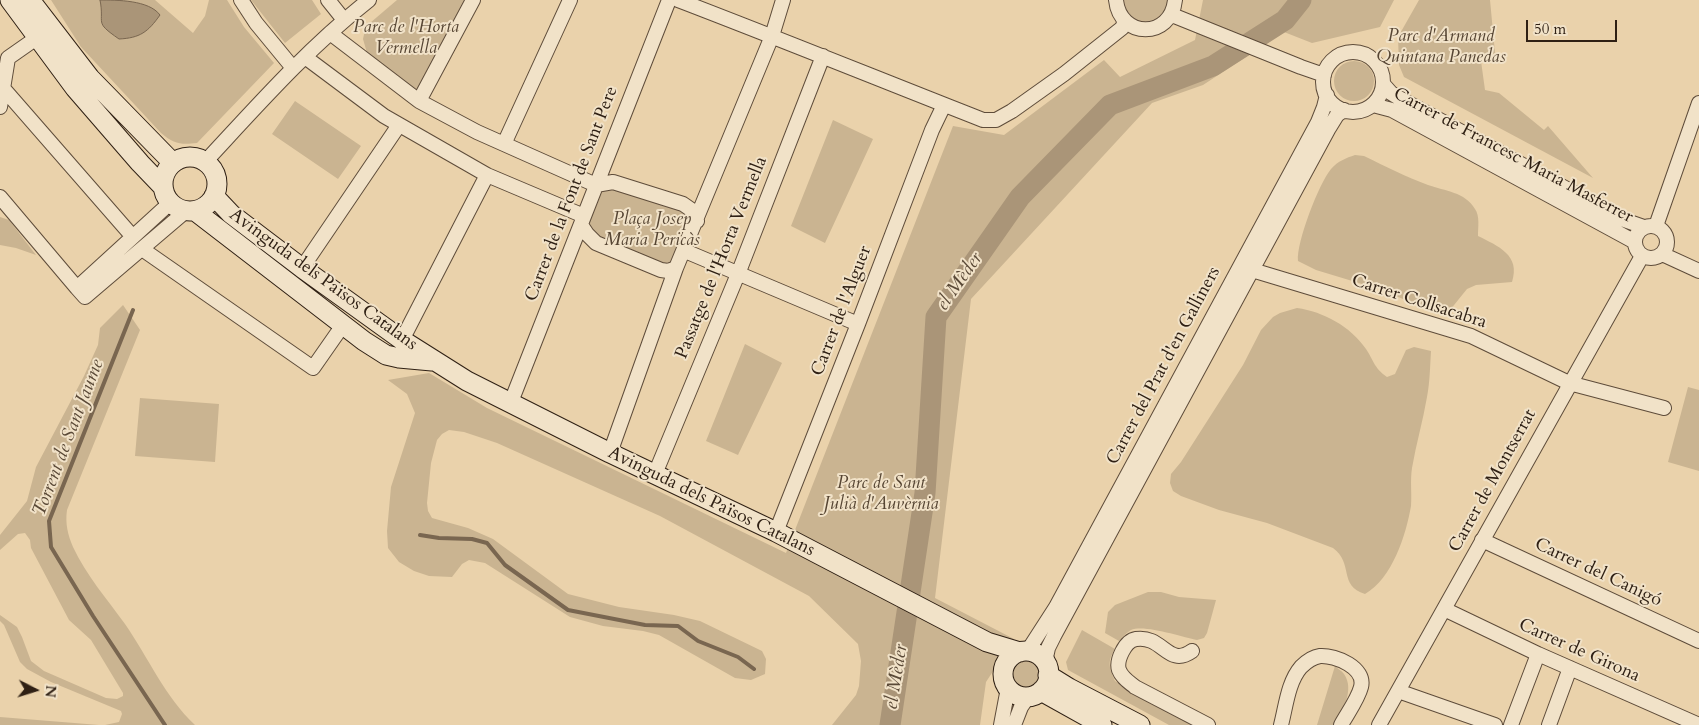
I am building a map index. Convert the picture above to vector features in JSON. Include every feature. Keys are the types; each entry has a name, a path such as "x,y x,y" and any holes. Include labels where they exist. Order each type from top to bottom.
{"street":[{"name":"Avinguda dels Països Catalans","path":"10,0 75,88 140,163 178,203 343,325 386,354 399,358 435,362"},
{"path":"30,0 90,78 173,163"},
{"path":"241,0 256,23 293,68"},
{"path":"328,0 344,20"},
{"path":"205,162 293,68 344,20 369,0"},
{"path":"419,101 473,0"},
{"path":"504,144 570,0"},
{"name":"Carrer de la Font de Sant Pere","path":"511,402 669,0"},
{"path":"678,0 982,120 990,121 1002,117 1064,74 1122,28 1125,22"},
{"path":"610,452 676,268 685,251 772,36 783,0"},
{"path":"1116,0 1120,15 1125,22 1132,27 1141,29 1158,27 1166,22 1172,15 1176,0"},
{"path":"1172,15 1301,68 1324,75"},
{"path":"330,33 419,101 477,132 596,185 613,182 683,204 693,212 697,221"},
{"path":"0,107 8,58 38,37"},
{"path":"1355,52 1365,54 1376,62 1382,75 1383,84 1381,93 1373,105 1361,110 1344,110 1333,103 1327,95 1324,75 1328,66 1335,58 1344,53 1355,52"},
{"name":"Passatge de l'Horta Vermella","path":"655,474 738,274 823,56"},
{"path":"305,57 384,116 486,175 582,221 587,234 596,242 661,270 668,271 676,268"},
{"name":"Carrer de Francesc Maria Masferrer","path":"1383,84 1391,93 1399,98 1624,220 1650,227"},
{"path":"3,88 133,237"},
{"name":"Carrer del Prat d'en Galliners","path":"1023,652 1056,607 1318,122 1327,95"},
{"path":"1650,227 1699,103"},
{"name":"Carrer de l'Alguer","path":"776,532 928,140 944,105"},
{"name":"Carrer de Francesc Maria Masferrer","path":"1373,105 1392,110 1635,242"},
{"name":"Carrer del Prat d'en Galliners","path":"1014,725 1021,707 1040,681 1048,648 1054,636 1336,115 1344,110"},
{"path":"302,268 400,125"},
{"path":"77,288 133,237 178,203 209,203 216,190 216,178 205,162 189,157 173,163 165,174 178,203"},
{"path":"402,340 486,175"},
{"name":"Avinguda dels Països Catalans","path":"214,196 231,214 302,268 402,340 467,381 776,532 933,612 987,642 1023,652"},
{"path":"0,197 85,297 142,249 178,203"},
{"path":"1650,227 1662,230 1666,236 1667,244 1662,254 1651,258 1642,256 1636,250 1635,242 1637,233 1650,227"},
{"path":"142,249 313,368 343,325"},
{"path":"685,251 858,324"},
{"path":"1662,254 1699,271"},
{"name":"Carrer de Montserrat","path":"1378,725 1642,256"},
{"name":"Carrer Collsacabra","path":"1252,270 1471,336 1569,383 1664,408"},
{"name":"Carrer del Canigó","path":"1482,540 1699,641"},
{"name":"Carrer de Girona","path":"1444,609 1538,654 1699,725"},
{"path":"1192,651 1185,656 1176,656 1164,650 1157,642 1146,638 1132,640 1125,646 1118,660 1118,669 1125,679 1136,687 1208,725"},
{"name":"Avinguda dels Països Catalans","path":"987,642 1004,668"},
{"path":"1102,725 1040,681 1035,654 1023,652 1011,656 1004,668 1003,678 1008,688 1017,695 1040,681 1069,688 1140,725"},
{"path":"1511,725 1538,654"},
{"path":"1281,725 1292,682 1300,668 1307,661 1318,656 1329,656 1344,662 1356,670 1361,678 1361,687 1342,725"},
{"path":"1549,725 1570,668"},
{"path":"1001,725 1008,688"},
{"path":"1398,691 1495,725"}],"green space":[{"path":"51,0 155,0 193,33 205,16 209,0 227,0 244,27 274,63 197,143 178,143 161,133 81,47"},
{"path":"251,0 312,0 321,14 285,43"},
{"name":"Parc de l'Horta Vermella","path":"397,0 466,0 417,92 367,53 363,39 365,30 370,23"},
{"path":"1124,0 1168,1 1158,17 1144,21 1137,20 1131,16 1126,9"},
{"name":"Parc de Sant Julià d'Auvèrnia","path":"1203,0 1394,0 1380,27 1312,43 1284,32 1203,85 1152,103 971,299 935,598 1014,639 986,682 980,725 832,725 856,695 859,686 861,661 858,644 809,596 660,516 497,443 464,432 449,430 437,440 431,463 427,503 428,511 432,518 468,528 493,539 568,594 619,607 700,621 762,651 766,659 765,674 751,680 735,678 659,635 603,626 570,617 485,563 469,560 462,564 452,577 429,576 414,571 399,562 388,548 387,531 391,487 415,413 407,394 388,380 429,373 487,408 786,553 953,126 1004,135 1104,60 1120,77 1195,40"},
{"name":"Parc d'Armand Quintana Panedas","path":"1419,0 1490,0 1495,53 1481,61 1485,90 1499,93 1544,130 1548,126 1593,178 1404,77 1399,65 1398,37"},
{"path":"1354,61 1368,67 1374,81 1368,95 1354,101 1340,95 1334,81 1340,67"},
{"path":"295,101 361,146 338,179 272,134"},
{"path":"833,120 873,139 825,243 791,226"},
{"path":"1355,155 1364,156 1428,185 1454,193 1471,203 1478,215 1478,236 1500,248 1510,258 1514,273 1512,282 1476,285 1467,289 1450,310 1441,313 1424,308 1382,290 1316,270 1298,261 1298,252 1304,228 1320,187 1336,164"},
{"name":"Plaça Josep Maria Pericàs","path":"607,187 679,209 687,215 689,225 685,237 669,266 597,237 588,225 603,190"},
{"path":"0,217 9,220 36,255 0,245"},
{"path":"123,305 140,330 67,510 67,529 73,547 90,577 125,624 175,702 195,725 105,725 119,722 122,714 121,711 51,682 27,669 20,662 4,625 0,621 0,615 17,627 31,661 44,671 106,698 117,699 123,696 91,640 69,620 25,533 18,534 0,550 0,535 27,501 36,467 84,376 98,345 100,328"},
{"path":"1297,308 1317,313 1336,321 1352,333 1366,349 1377,367 1387,377 1395,374 1406,350 1414,347 1431,351 1428,391 1412,468 1411,506 1405,530 1390,567 1375,587 1365,594 1352,586 1343,560 1333,548 1267,523 1219,510 1181,496 1173,491 1170,483 1171,474 1181,462 1243,365 1261,330 1273,317"},
{"path":"745,344 782,363 738,455 706,441"},
{"path":"1688,387 1699,390 1699,471 1668,462"},
{"path":"140,398 219,404 215,462 135,456"},
{"path":"1148,592 1161,592 1179,597 1216,600 1204,638 1197,640 1154,630 1137,629 1129,631 1119,641 1105,633 1108,612 1115,605"},
{"path":"1082,630 1115,649 1110,665 1115,681 1195,725 1169,725 1068,670 1066,662"},
{"path":"1026,661 1036,665 1040,675 1036,685 1026,689 1016,685 1012,675 1016,665"},
{"path":"1335,666 1343,673 1347,680 1348,693 1346,700 1336,725 1317,725"},
{"path":"0,717 99,725 0,725"}],"shaded area":[{"path":"100,0 141,4 155,10 160,15 143,33 119,39 103,25"}],"waterway":[{"name":"el Mèder","path":"890,725 925,493 936,317 1020,197 1110,105 1213,66 1285,20 1301,0"},
{"name":"Torrent de Sant Jaume","path":"133,310 49,521 51,547 93,616 165,725"},
{"path":"420,535 439,538 472,539 487,543 505,565 568,610 645,625 678,626 698,641 738,657 754,669"}]}
